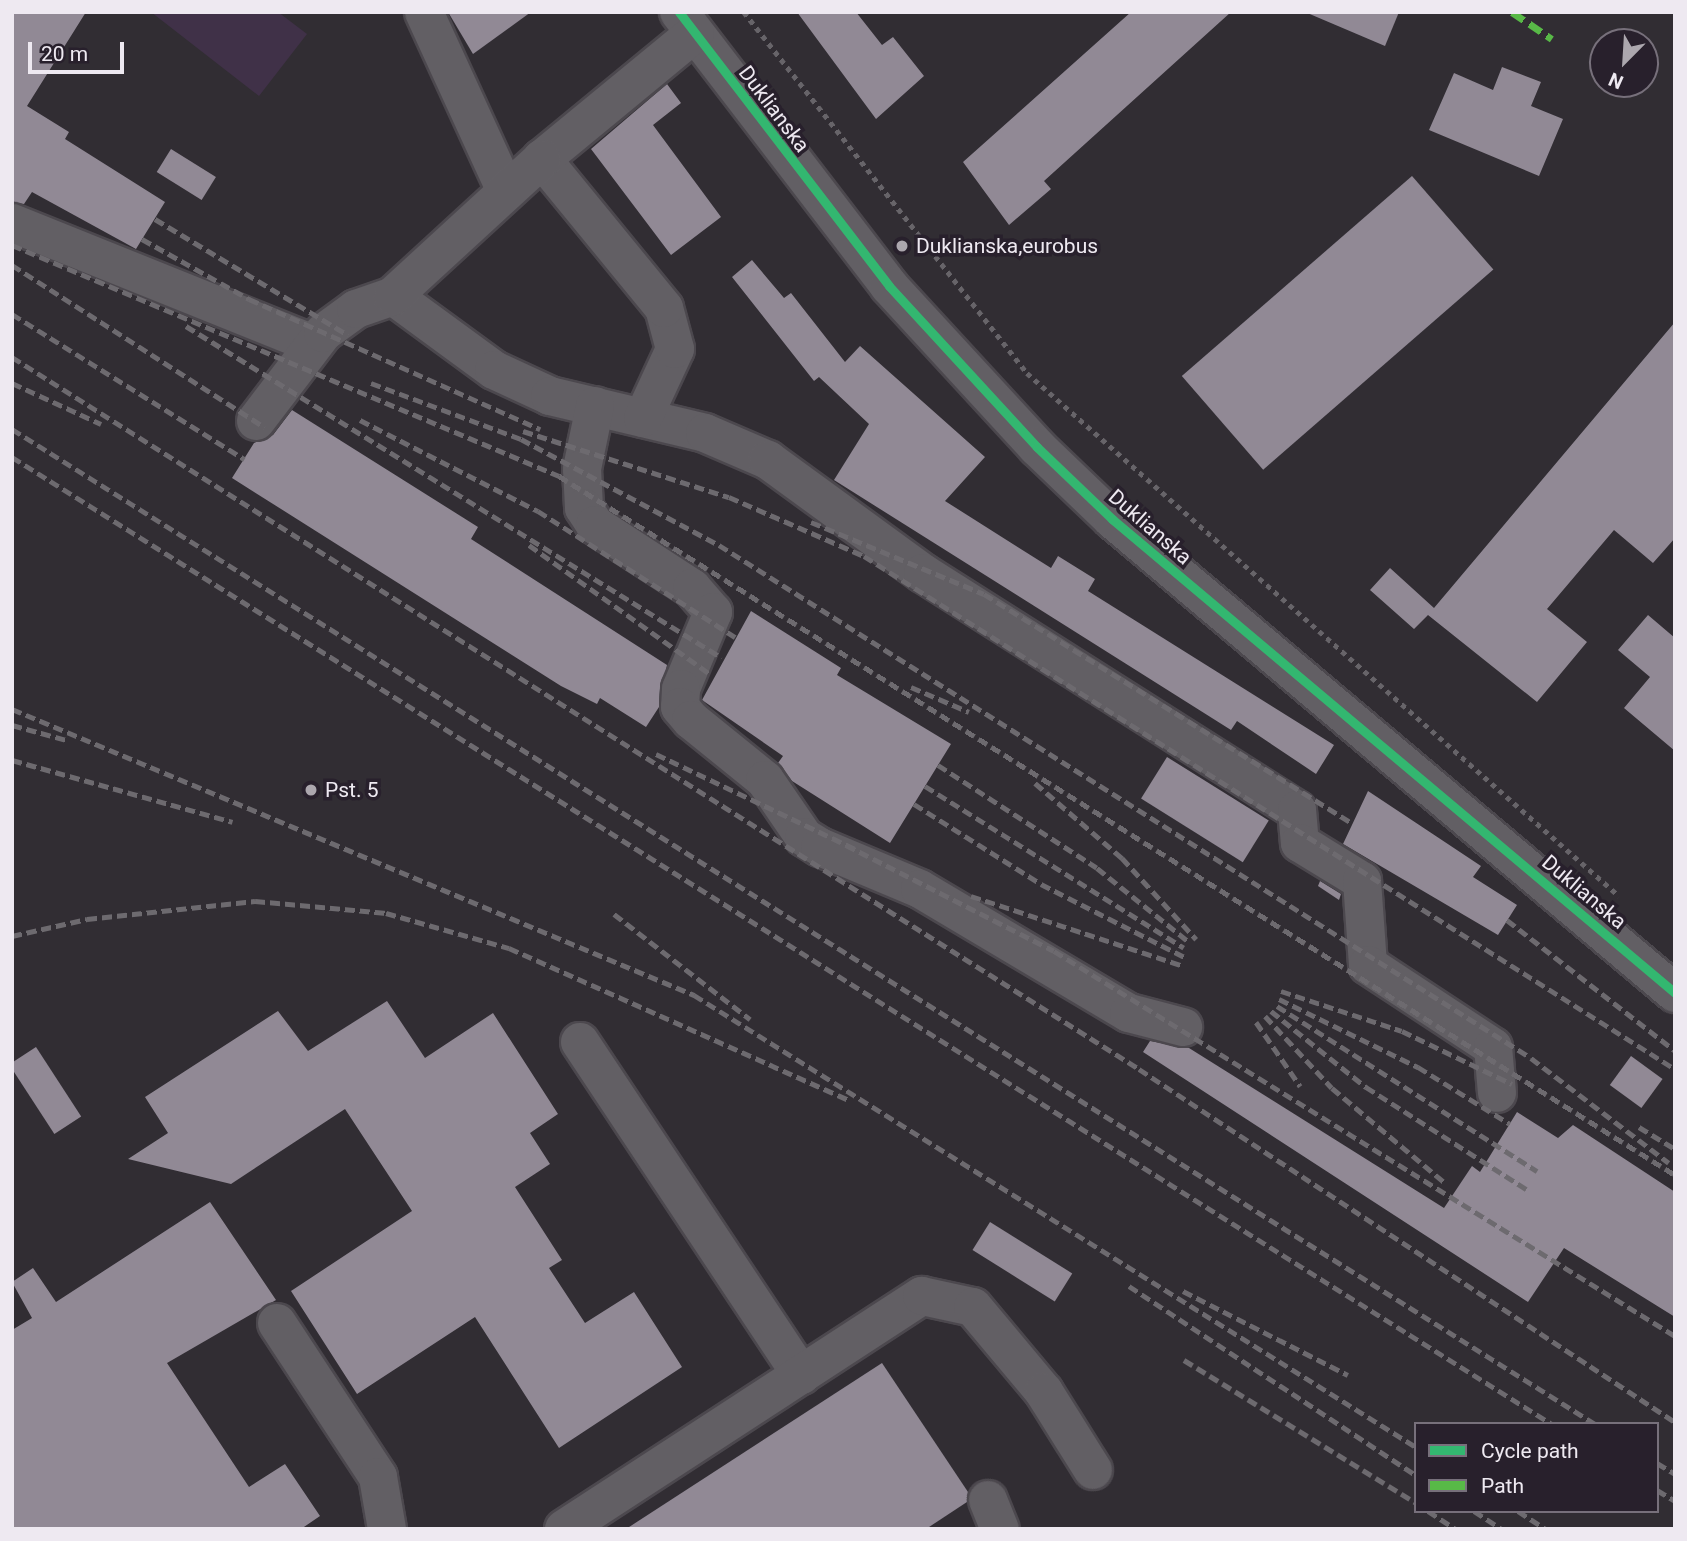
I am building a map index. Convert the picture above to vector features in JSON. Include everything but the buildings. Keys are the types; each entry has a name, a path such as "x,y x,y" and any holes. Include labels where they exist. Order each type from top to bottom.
{"street":[{"path":"424,12 506,191"},
{"path":"256,421 313,344 356,309 393,296 687,23"},
{"name":"Duklianska","path":"687,23 889,286 1037,447 1112,519 1675,993"},
{"path":"542,159 664,308 675,349 643,418"},
{"path":"12,223 313,344"},
{"path":"393,296 494,370 550,396 705,433 768,460 895,555 1297,810 1300,843 1362,881 1368,965 1493,1047 1497,1093"},
{"path":"595,406 582,468 584,508 595,525 692,588 713,612 681,689 680,708 691,720 765,780 804,837 820,847 920,890 1129,1013 1184,1027"},
{"path":"580,1042 801,1375"},
{"path":"564,1529 922,1296 973,1307 1044,1392 1093,1471"},
{"path":"277,1323 378,1478 387,1529"}],"path":[{"path":"744,12 1027,373 1625,901"}],"shaded area":[{"path":"151,12 278,12 307,34 259,96"}],"railway":[{"path":"155,219 348,335"},
{"path":"142,239 249,299 540,429"},
{"path":"12,245 559,476 1675,1175"},
{"path":"12,265 264,427"},
{"path":"12,314 244,459"},
{"path":"186,326 722,658"},
{"path":"12,357 1139,1069 1675,1422"},
{"path":"12,383 101,424"},
{"path":"371,383 521,439 719,545 1531,1058 1669,1163"},
{"path":"360,420 538,511 735,637"},
{"path":"12,429 1592,1422"},
{"path":"523,431 729,497 864,556 1675,1069"},
{"path":"12,457 1549,1422"},
{"path":"811,522 984,594 1351,822"},
{"path":"529,545 711,675"},
{"path":"911,687 969,712"},
{"path":"12,709 694,995 1414,1446"},
{"path":"12,725 66,740"},
{"path":"656,754 855,849"},
{"path":"12,760 232,822"},
{"path":"938,765 1097,868 1189,942"},
{"path":"1035,783 1122,858 1196,939"},
{"path":"925,786 1184,948"},
{"path":"914,804 1041,884 1184,957"},
{"path":"846,845 1054,951 1675,1336"},
{"path":"971,896 1181,965"},
{"path":"12,936 87,919 255,901 386,913 509,948 849,1100"},
{"path":"614,914 750,1019"},
{"path":"1507,920 1675,1051"},
{"path":"1281,991 1402,1031 1512,1084"},
{"path":"1279,999 1418,1067 1510,1124"},
{"path":"1277,1006 1537,1171"},
{"path":"1271,1011 1366,1087 1526,1189"},
{"path":"1265,1016 1332,1088 1444,1182"},
{"path":"1256,1022 1300,1086"},
{"path":"1639,1127 1675,1149"},
{"path":"1129,1286 1414,1474"},
{"path":"1183,1291 1348,1375"},
{"path":"1184,1360 1414,1502"},
{"path":"1659,1464 1675,1474"},
{"path":"1659,1491 1675,1501"},
{"path":"1431,1513 1456,1529"},
{"path":"1477,1513 1502,1529"},
{"path":"1521,1513 1546,1529"}],"marked path":[{"path":"1512,12 1552,39"}],"cycle path":[{"path":"679,12 889,286 1037,447 1112,519 1675,993"}],"place":[{"name":"Duklianska,eurobus","path":"902,246"},
{"name":"Pst. 5","path":"311,790"}]}
